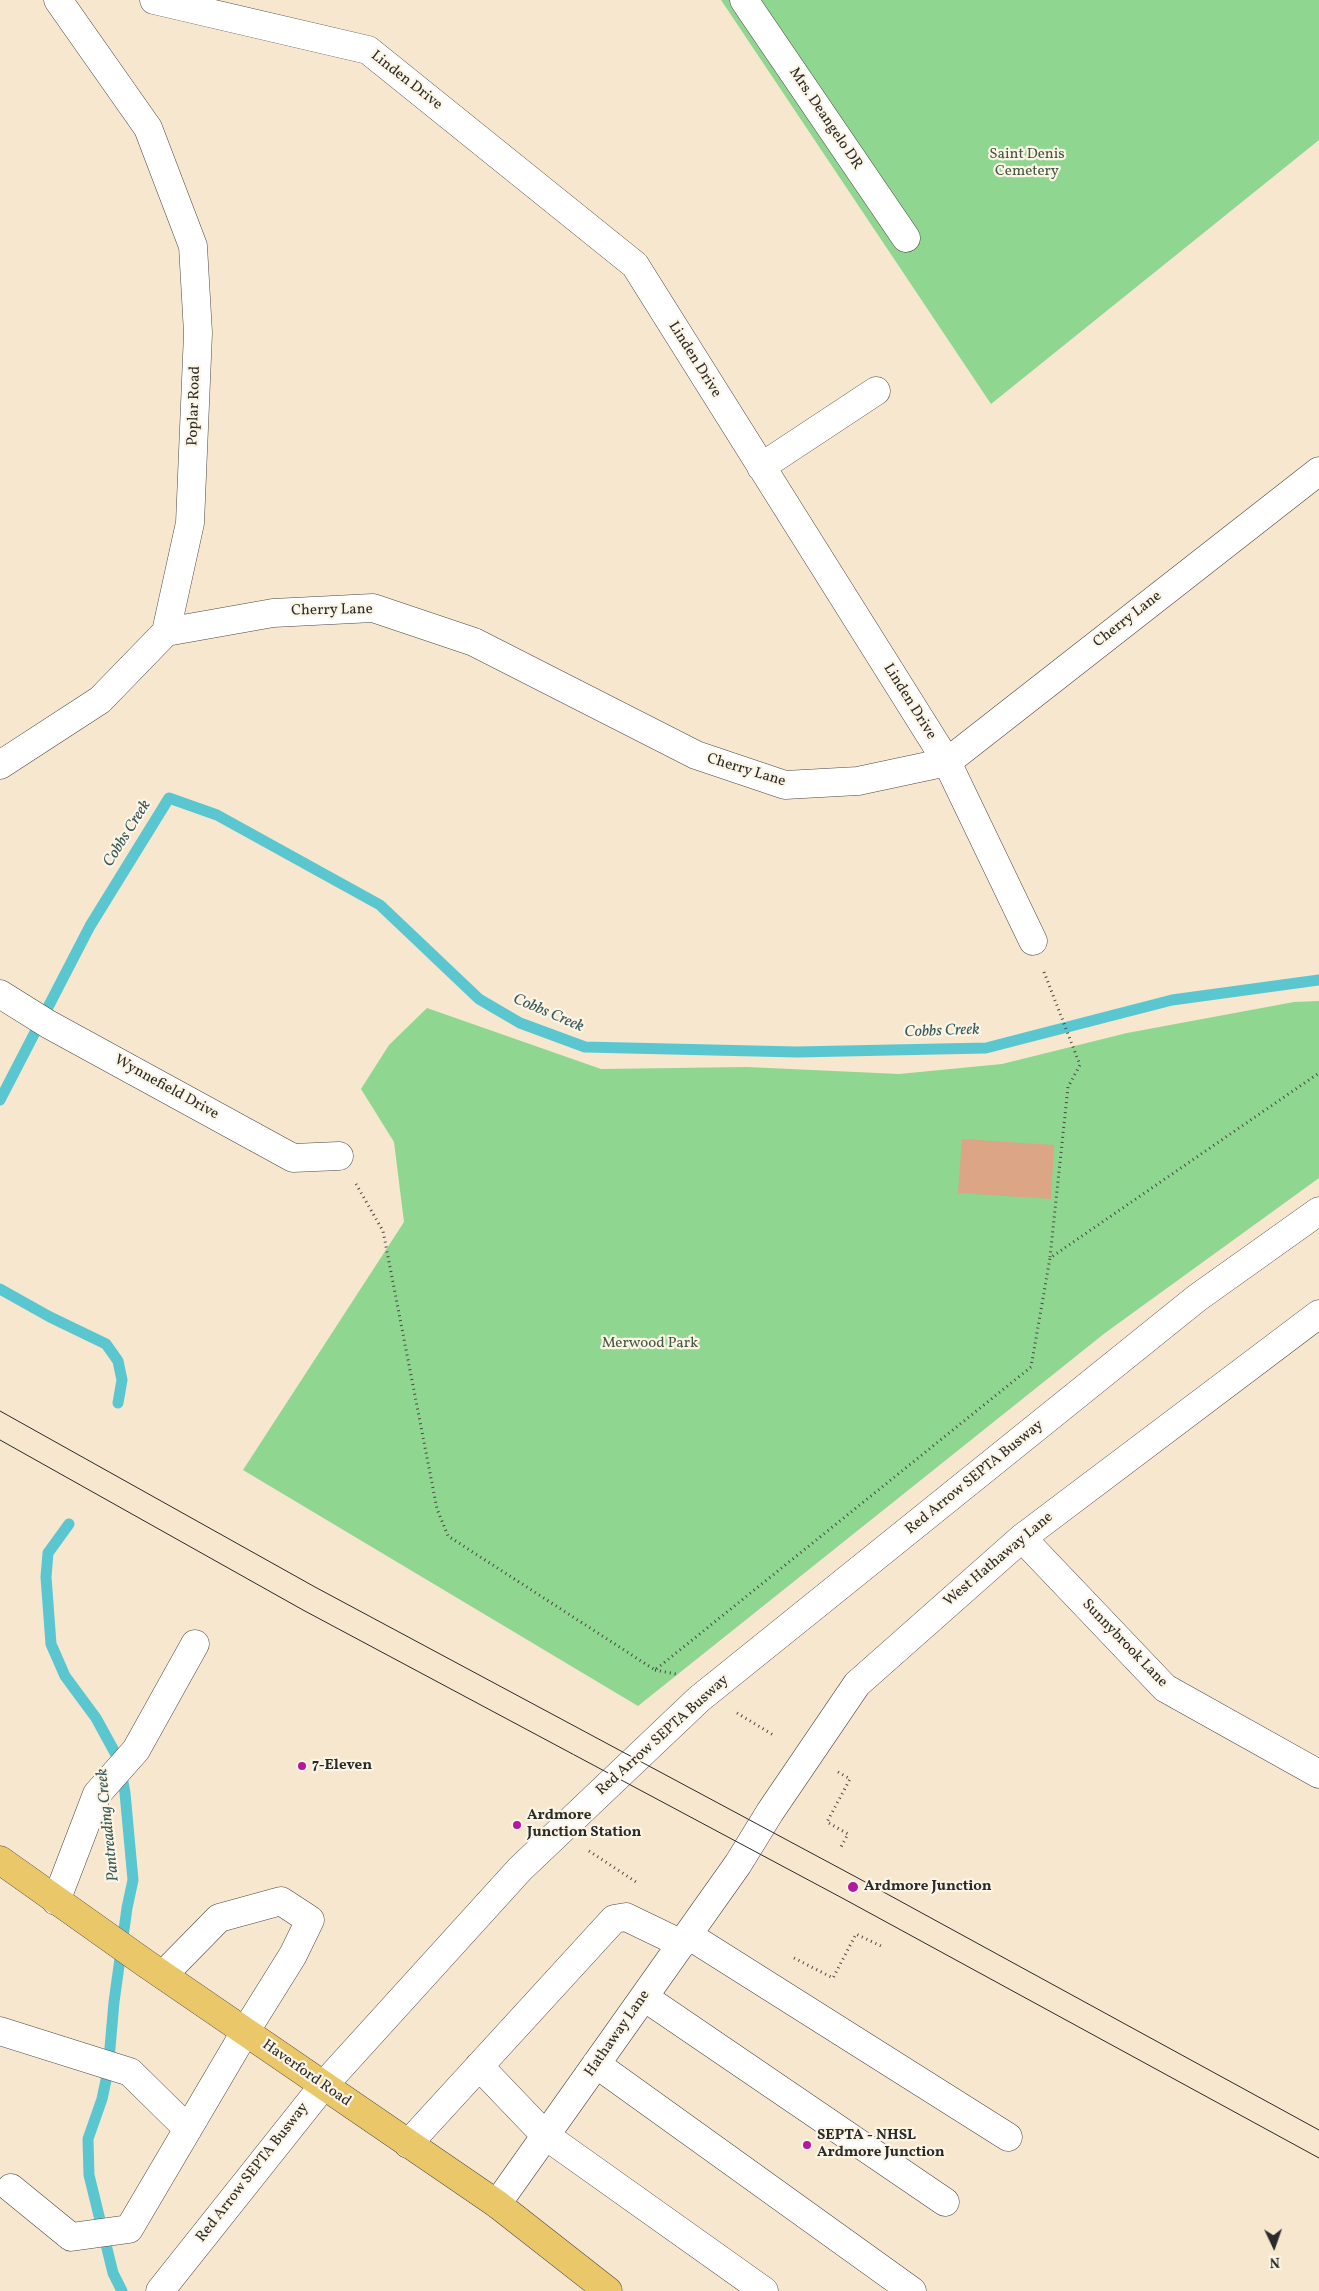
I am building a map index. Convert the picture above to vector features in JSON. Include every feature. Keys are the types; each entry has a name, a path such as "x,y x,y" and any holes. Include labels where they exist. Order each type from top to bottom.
{"main road":[{"name":"Haverford Road","path":"0,1860 98,1931 497,2204 608,2291"}],"street":[{"name":"Poplar Road","path":"58,0 148,128 193,246 198,333 190,523 166,632"},
{"name":"Linden Drive","path":"154,0 368,50 635,265 947,762 1033,941"},
{"name":"Mrs. Deangelo DR","path":"744,0 906,238"},
{"path":"761,467 876,391"},
{"name":"Cherry Lane","path":"166,632 273,613 373,608 474,642 696,755 785,785 858,781 947,762 1319,471"},
{"path":"0,765 100,700 166,632"},
{"name":"Wynnefield Drive","path":"0,994 48,1024 293,1158 339,1156"},
{"name":"Red Arrow SEPTA Busway","path":"160,2291 323,2086 520,1869 699,1699 1197,1298 1319,1211"},
{"name":"West Hathaway Lane","path":"738,1864 770,1812 857,1684 1022,1538 1319,1314"},
{"name":"Sunnybrook Lane","path":"1022,1538 1165,1688 1319,1774"},
{"path":"56,1901 97,1794 136,1750 195,1644"},
{"name":"Hathaway Lane","path":"497,2204 738,1864"},
{"path":"11,2188 71,2237 129,2229 245,2032 293,1955 310,1920 281,1902 219,1918 154,1969"},
{"path":"408,2144 614,1919 626,1917 685,1939 1008,2137"},
{"path":"644,1997 945,2202"},
{"path":"0,2031 130,2072 188,2130"},
{"path":"596,2064 912,2291"},
{"path":"479,2066 546,2136 764,2291"}],"path":[{"path":"339,1156 382,1231 437,1509 448,1536 655,1670 1031,1367 1050,1258 1068,1087 1080,1065 1049,986"},
{"path":"1050,1258 1319,1073"},
{"path":"735,1712 776,1736"},
{"path":"840,1773 850,1779 827,1822 848,1834 841,1847"},
{"path":"596,1844 589,1850 640,1885"},
{"path":"832,1978 856,1934 883,1947"}],"green space":[{"name":"Saint Denis Cemetery","path":"721,0 1319,0 1319,140 991,404"},
{"name":"Merwood Park","path":"1319,1001 1319,1178 1105,1333 638,1706 243,1470 404,1222 394,1142 361,1089 389,1045 427,1008 601,1069 747,1067 899,1074 1002,1064 1127,1033 1294,1002"}],"building":[{"path":"962,1139 1054,1145 1051,1199 958,1193"}],"waterway":[{"name":"Cobbs Creek","path":"0,1100 90,926 169,798 217,815 380,905 479,999 520,1023 585,1047 797,1052 986,1048 1172,1000 1319,980"},
{"name":"Pantreading Creek","path":"0,1289 50,1317 106,1344 118,1361 122,1380 118,1403"},
{"name":"Pantreading Creek","path":"69,1524 48,1553 46,1577 51,1644 65,1676 96,1718 119,1760 125,1793 133,1880 127,1908 114,2002 108,2071 102,2099 88,2139 89,2175 113,2273 122,2291"}],"tram line":[{"path":"0,1411 315,1587 856,1877 1319,2130"},
{"path":"0,1440 303,1610 844,1899 1319,2158"}],"place":[{"name":"7-Eleven","path":"302,1766"},
{"name":"Ardmore Junction Station","path":"517,1825"},
{"name":"Ardmore Junction","path":"853,1887"},
{"name":"SEPTA - NHSL Ardmore Junction","path":"807,2145"}]}
